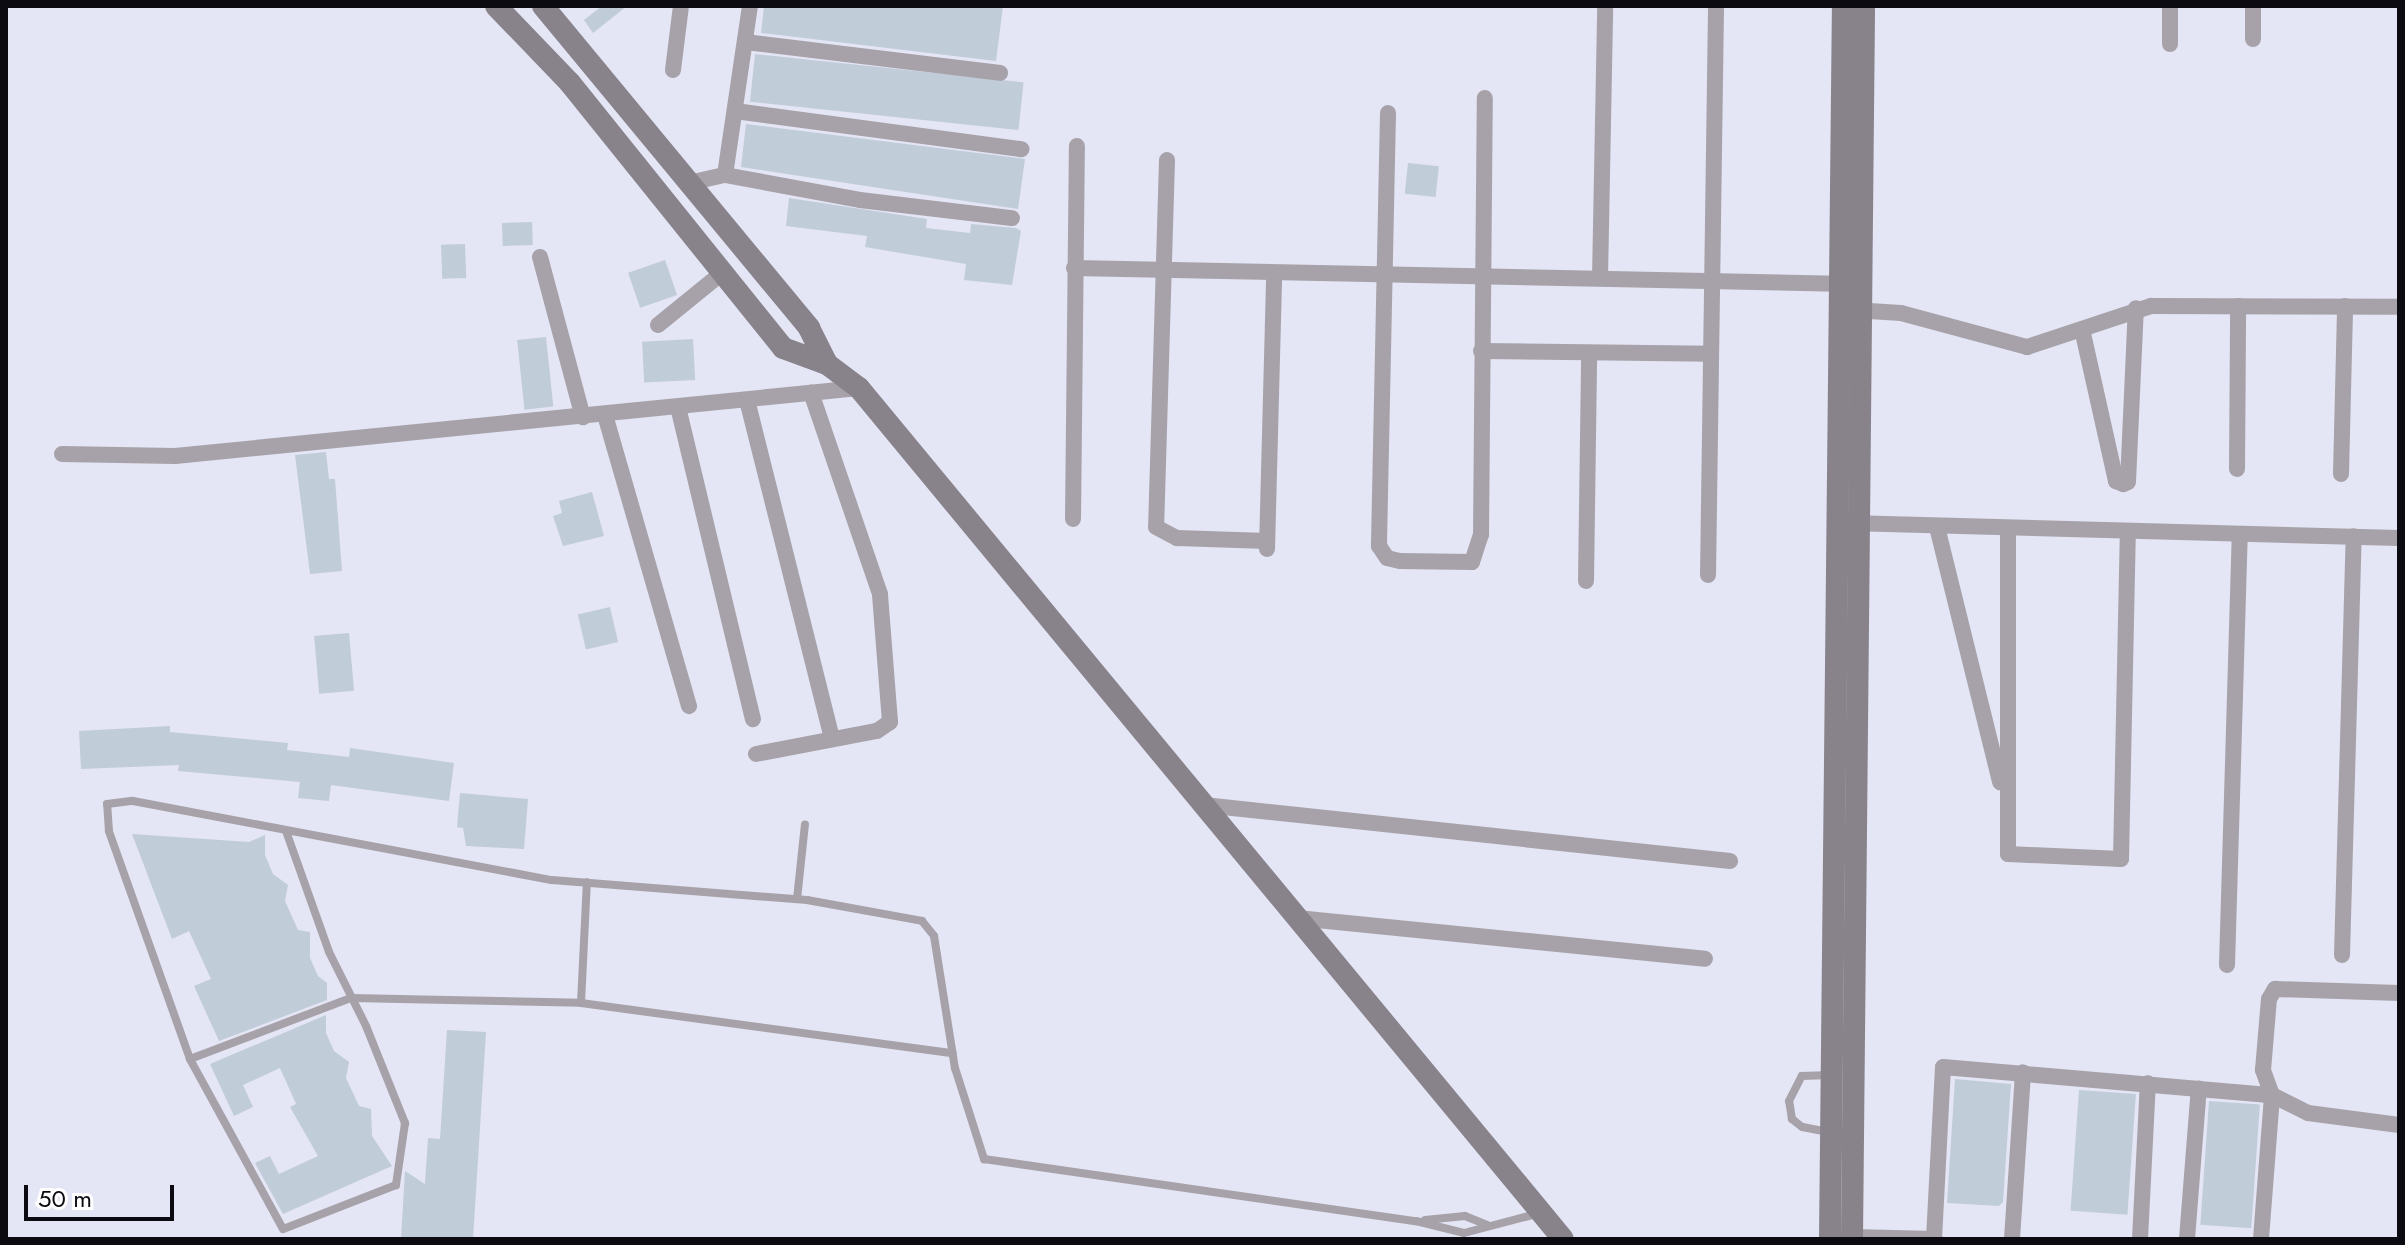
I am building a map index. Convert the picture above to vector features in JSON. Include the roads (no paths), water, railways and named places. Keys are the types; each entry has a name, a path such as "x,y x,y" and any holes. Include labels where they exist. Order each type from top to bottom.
{"street":[{"path":"496,6 570,83 783,348 827,364 859,388 1563,1239"},
{"path":"543,6 809,328 827,364"},
{"path":"673,70 681,6"},
{"path":"725,175 750,6"},
{"path":"1600,278 1605,6"},
{"path":"1708,575 1716,6"},
{"path":"1843,6 1850,284 1844,1238 1935,1239 1943,1067 2272,1095 2308,1113 2399,1125"},
{"path":"1850,284 1864,6"},
{"path":"2170,6 2170,44"},
{"path":"2253,6 2253,39"},
{"path":"745,42 1000,73"},
{"path":"1388,113 1379,546 1387,558 1472,562 1477,553 1485,98"},
{"path":"735,111 1021,149"},
{"path":"1073,519 1077,146"},
{"path":"1167,160 1156,527 1177,538 1267,546 1274,273"},
{"path":"689,183 725,175 860,200 1012,218"},
{"path":"540,257 583,417"},
{"path":"1074,268 1850,284"},
{"path":"658,325 722,273"},
{"path":"2237,469 2238,306"},
{"path":"2341,474 2345,306"},
{"path":"1850,309 1901,313 2027,347 2136,308 2399,307"},
{"path":"2082,329 2116,481 2123,484 2128,482 2136,308"},
{"path":"1481,351 1711,354"},
{"path":"1586,581 1589,353"},
{"path":"62,454 175,456 859,388"},
{"path":"756,754 877,731 890,722 880,594 811,393"},
{"path":"747,400 832,738"},
{"path":"678,407 753,719"},
{"path":"605,415 689,706"},
{"path":"1847,523 2399,538"},
{"path":"1842,1180 1832,1132 1847,523"},
{"path":"1937,527 2006,806"},
{"path":"2008,528 2008,854 2121,859 2128,532"},
{"path":"2227,965 2240,534"},
{"path":"2342,955 2354,536"},
{"path":"1204,805 1730,861"},
{"path":"1297,918 1705,959"},
{"path":"2261,1239 2272,1095 2263,1070 2269,999 2275,989 2399,993"},
{"path":"2012,1239 2023,1072"},
{"path":"2140,1239 2148,1083"},
{"path":"2187,1239 2199,1088"}],"lane":[{"path":"286,831 329,952 404,1111 400,1178 396,1185 296,1227 283,1229 275,1220 190,1059 109,831 107,804 133,801 552,880 797,899 922,921 934,936 953,1053 984,1159 1416,1221 1464,1233 1541,1213"},
{"path":"797,899 805,824"},
{"path":"581,1003 587,882"},
{"path":"190,1059 351,998 581,1003 953,1053"},
{"path":"1832,1132 1802,1127 1792,1119 1789,1101 1802,1076 1833,1075"},
{"path":"1416,1221 1465,1216 1487,1225"}]}
